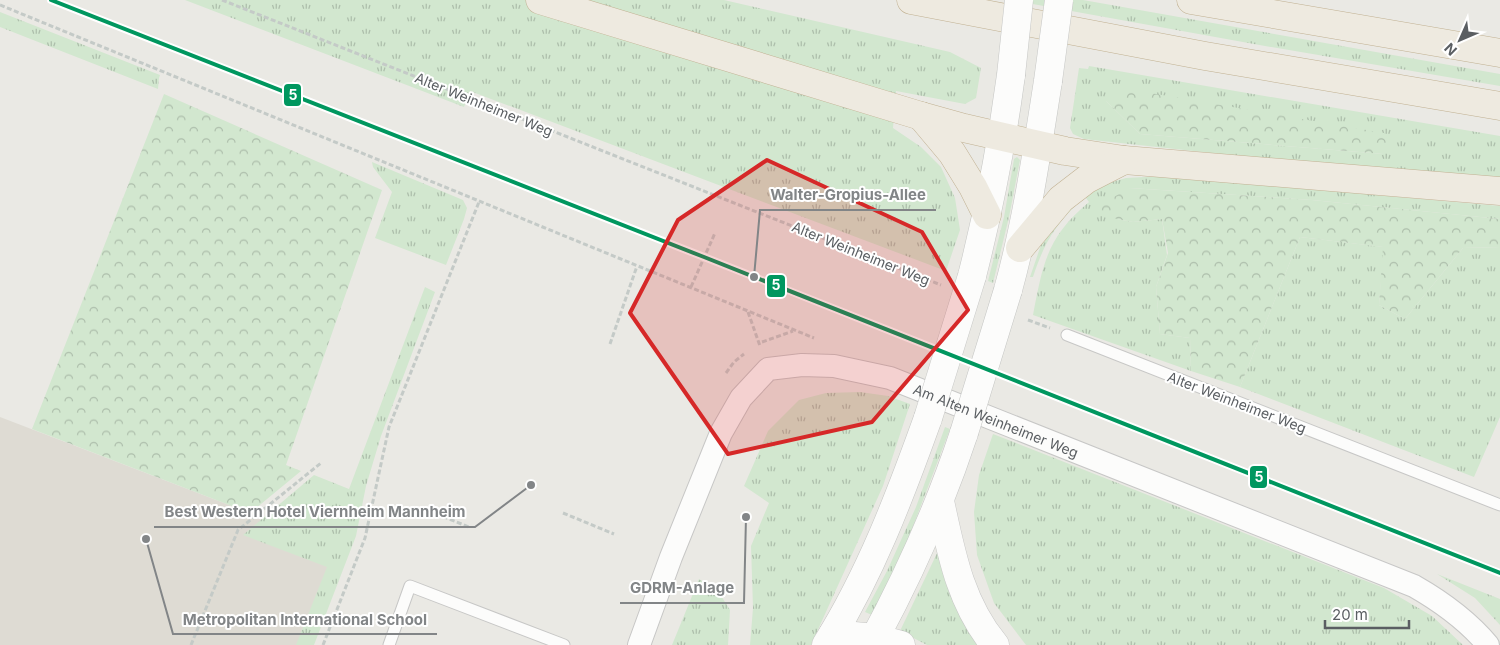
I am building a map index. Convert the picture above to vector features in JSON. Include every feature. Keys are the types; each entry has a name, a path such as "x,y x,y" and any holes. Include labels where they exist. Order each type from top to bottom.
{"highway":[{"path":"540,0 921,116 1066,151 1124,160 1500,191"},
{"path":"911,0 1205,56 1500,106"},
{"path":"1191,0 1500,53"},
{"path":"921,116 952,153 973,187 987,215"},
{"path":"1020,248 1060,199 1087,179 1124,160"}],"main road":[{"path":"901,645 873,641 834,641 886,527 928,418 972,276 987,215 1002,137 1019,0"},
{"path":"873,641 909,571 940,501 964,432 1008,290 1020,248 1048,82 1059,0"},
{"path":"940,501 955,569 975,615 995,645"}],"street":[{"name":"Am Alten Weinheimer Weg","path":"768,369 834,366 890,378 1414,586 1441,601 1460,616 1488,645"},
{"path":"639,645 671,557 721,433 741,398 768,369"}],"lane":[{"name":"Alter Weinheimer Weg","path":"1067,335 1500,505"},
{"path":"388,645 410,586 564,645"}],"path":[{"name":"Alter Weinheimer Weg","path":"222,0 946,287"},
{"path":"0,5 826,343 847,368"},
{"path":"323,645 365,538 389,427 479,202"},
{"path":"691,288 714,233"},
{"path":"610,344 637,266"},
{"path":"748,311 768,369"},
{"path":"1021,317 1067,335"},
{"path":"191,645 238,530 321,463"},
{"path":"429,510 469,527"},
{"path":"563,513 614,534"}],"highlighted area":[{"path":"767,160 922,232 968,310 872,422 728,454 630,313 678,220"}],"shaded area":[{"path":"0,417 250,513 334,565 304,645 0,645"}],"green space":[{"path":"185,0 724,0 950,52 981,68 976,98 965,104 896,91 893,128 921,147 941,167 955,198 960,230 946,271 470,91 464,107"},
{"path":"1010,0 1083,0 1500,74 1500,86 1265,46"},
{"path":"0,12 160,75 158,89 0,27"},
{"path":"1089,66 1500,136 1500,179 1230,155 1084,139 1073,134 1070,128 1079,68 1088,69","holes":["1106,101 1384,154 1140,134"]},
{"path":"1127,89 1384,133 1390,143 1384,154 1140,134 1106,101"},
{"path":"164,94 382,190 286,465 301,471 250,513 32,429"},
{"path":"1017,157 1020,160 993,283 988,281 1004,217 1014,159"},
{"path":"372,162 463,200 467,208 446,265 375,238 392,192 373,167"},
{"path":"1162,176 1500,206 1500,219 1312,200 1130,188 1117,219 1133,222 1162,219 1167,255 1156,287 1160,334 1190,338 1191,371 1033,315 1040,280 1049,252 1055,239 1064,227 1089,202 1083,194 1101,185 1126,178"},
{"path":"1130,188 1312,200 1500,219 1500,247 1463,248 1405,319 1379,305 1383,247 1300,237 1240,387 1191,371 1190,338 1160,334 1156,287 1168,253 1162,219 1133,222 1090,210"},
{"path":"1078,203 1062,220 1050,237 1033,277 1030,277 1042,242 1060,214"},
{"path":"1300,237 1384,247 1379,305 1405,319 1463,248 1500,247 1500,417 1474,477 1240,387"},
{"path":"425,287 435,292 381,436 366,486 356,536 314,645 296,645 327,567 243,535 314,475 349,489"},
{"path":"860,392 888,396 910,404 883,486 811,645 750,645 753,608 751,546 769,503 744,486 768,431 799,400 826,393"},
{"path":"945,427 950,429 909,537 872,615 865,612 887,571 916,507"},
{"path":"993,434 1384,588 1432,616 1463,645 1026,645 994,603 977,555 974,512 979,475"},
{"path":"939,549 980,645 927,645 900,631"},
{"path":"1437,574 1500,599 1500,625 1475,598"},
{"path":"699,579 718,591 730,610 728,645 672,645"}],"transit line":[{"name":"5","path":"51,0 1500,573"}],"place":[{"name":"Walter-Gropius-Allee","path":"754,277"},
{"name":"Best Western Hotel Viernheim Mannheim","path":"531,485"},
{"name":"GDRM-Anlage","path":"746,517"},
{"name":"Metropolitan International School","path":"146,539"}]}
